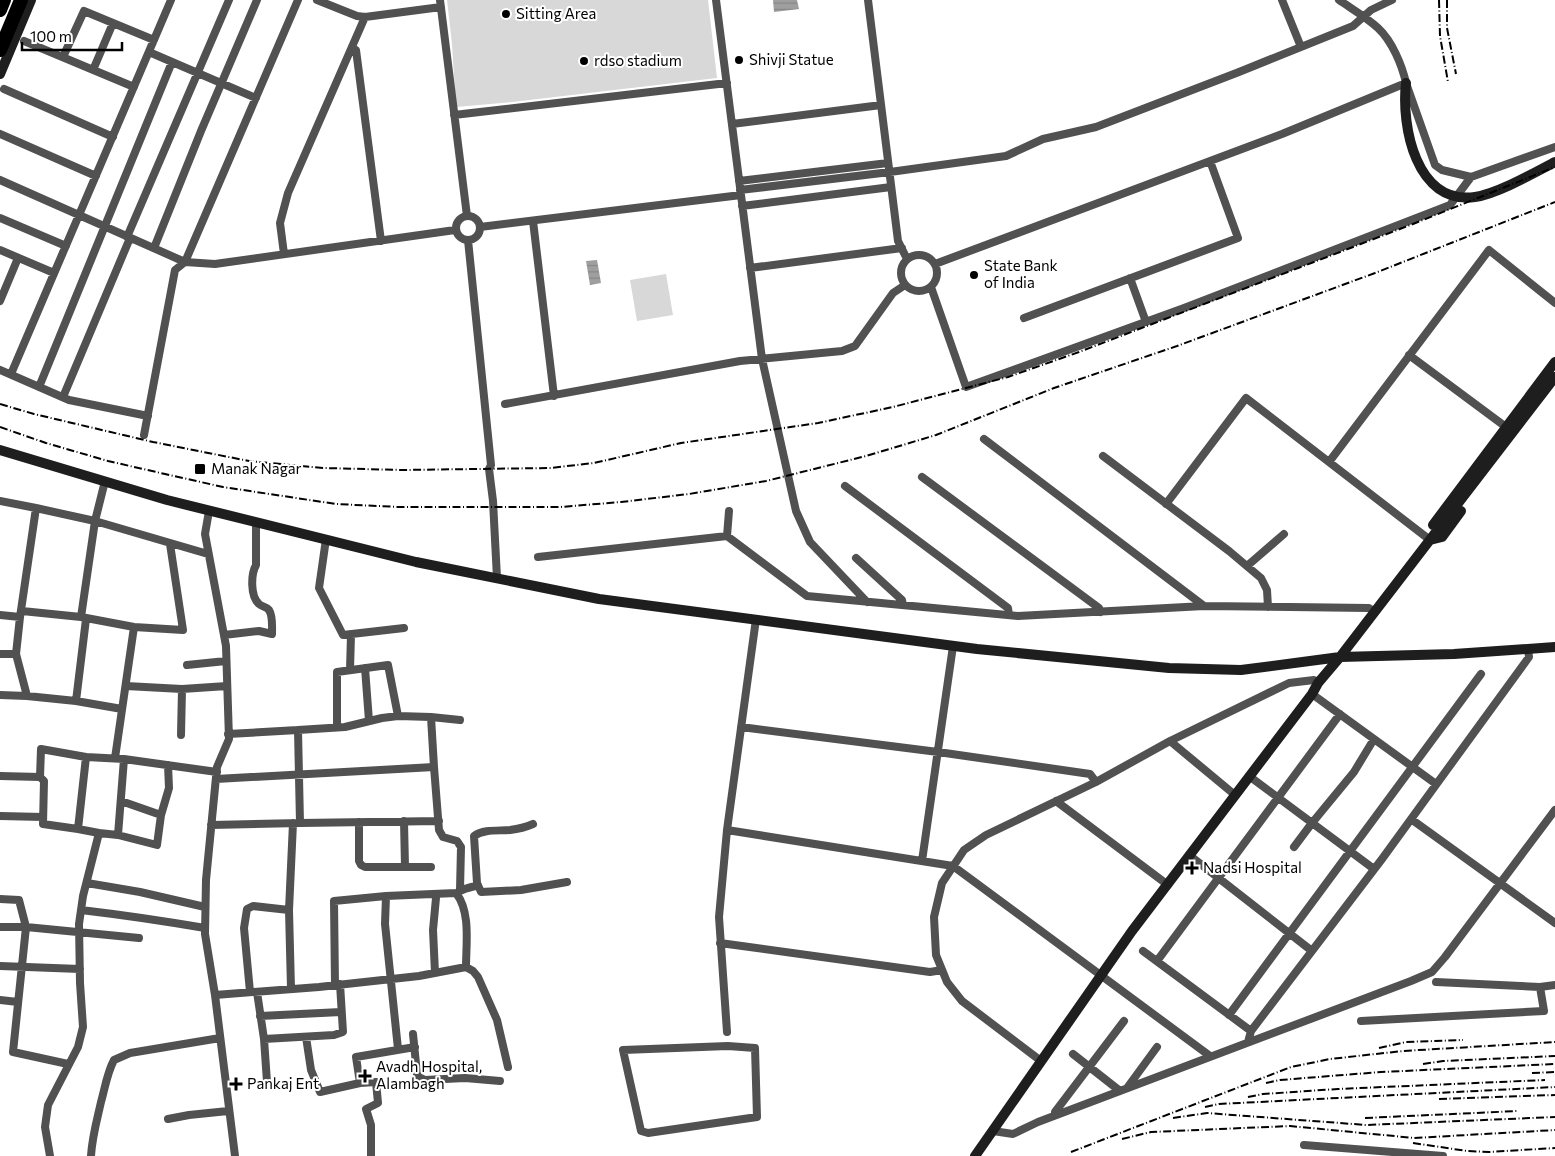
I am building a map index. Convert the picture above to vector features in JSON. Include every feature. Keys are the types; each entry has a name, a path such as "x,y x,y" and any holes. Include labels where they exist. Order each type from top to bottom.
{"highway":[{"path":"0,10 4,0"},
{"path":"0,50 21,0"}],"street":[{"path":"0,74 31,0"},
{"path":"11,374 171,0"},
{"path":"63,397 229,0"},
{"path":"154,248 257,0"},
{"path":"144,435 175,270 185,262 298,0"},
{"path":"317,0 357,16 366,17 440,3 467,216"},
{"path":"716,0 762,359 796,511 810,542 867,602"},
{"path":"868,0 898,241 907,259"},
{"path":"1282,0 1301,47"},
{"path":"1339,0 1378,28 1387,40 1403,70 1436,165 1442,170 1471,177 1555,147"},
{"path":"1351,9 1355,0"},
{"path":"480,227 1006,156 1043,139 1096,127 1353,26 1371,10 1392,0"},
{"path":"63,58 84,11 154,40"},
{"path":"284,254 280,223 288,194 366,17"},
{"path":"93,70 113,23"},
{"path":"24,41 134,87"},
{"path":"352,48 356,50 381,241"},
{"path":"149,52 256,98"},
{"path":"39,387 172,62"},
{"path":"454,115 727,83"},
{"path":"935,264 1282,134 1406,83"},
{"path":"1406,83 1404,100 1411,141 1417,162 1427,178 1440,190 1462,198 1477,197 1492,192 1555,162"},
{"path":"4,89 113,136"},
{"path":"732,124 881,105"},
{"path":"0,134 96,176"},
{"path":"1024,318 1238,238 1210,161"},
{"path":"739,181 888,163"},
{"path":"931,287 966,387 1146,322 1450,205 1471,177"},
{"path":"0,180 185,262 215,264 455,230"},
{"path":"742,206 892,187"},
{"path":"467,216 472,216 476,219 480,227 477,236 468,240 460,238 455,230 456,223 460,218 467,216"},
{"path":"0,218 66,246"},
{"path":"533,221 554,396"},
{"path":"468,240 491,460 489,469 493,501 496,578"},
{"path":"750,268 902,248"},
{"path":"0,250 54,273"},
{"path":"1329,462 1489,250 1555,303"},
{"path":"921,254 928,257 935,264 938,275 931,287 925,291 918,292 905,285 900,271 907,259 921,254"},
{"path":"0,300 18,258"},
{"path":"1130,278 1146,322"},
{"path":"505,404 740,361 842,351 855,346 893,293 905,285"},
{"path":"1409,355 1506,427"},
{"path":"1433,537 1430,529 1555,362"},
{"path":"0,370 70,400 148,416"},
{"path":"975,1156 1189,855 1312,694 1318,683 1433,537 1555,376"},
{"path":"1166,504 1246,398 1329,462 1433,537 1442,536 1555,388"},
{"path":"984,439 1204,606"},
{"path":"0,450 167,500 416,562 599,599 953,646 1169,668 1241,670 1340,657 1454,654 1555,647"},
{"path":"1102,456 1247,566 1260,578 1267,590 1268,607"},
{"path":"922,477 1101,612"},
{"path":"76,701 95,521 105,481"},
{"path":"845,486 1008,608 1009,615"},
{"path":"0,501 95,521 208,554"},
{"path":"27,696 16,654 36,508"},
{"path":"210,511 205,534 224,635 229,739 217,775 206,880 205,928 235,1156"},
{"path":"727,536 730,512"},
{"path":"224,635 259,631 272,634 270,611 256,601 252,581 253,570 256,565 256,522"},
{"path":"1247,566 1284,534"},
{"path":"538,557 727,536 807,596 1009,615 1204,606 1368,608 1375,612"},
{"path":"326,539 319,588 343,635 404,628"},
{"path":"0,615 21,614 84,618 134,627 183,630 170,544"},
{"path":"856,558 902,600 903,605"},
{"path":"727,1032 719,917 727,830 756,619"},
{"path":"115,758 134,627"},
{"path":"350,634 350,670"},
{"path":"922,861 953,646"},
{"path":"1248,1042 1251,1031 1374,869 1529,657 1528,649"},
{"path":"0,654 16,654"},
{"path":"187,664 226,661"},
{"path":"338,727 337,672 388,665 398,716"},
{"path":"365,668 369,721"},
{"path":"1229,1015 1480,674"},
{"path":"1041,1061 962,1000 948,982 936,955 934,917 942,883 964,850 986,835 1096,782 1170,741 1289,683 1314,680 1318,683"},
{"path":"126,686 182,689 227,686"},
{"path":"181,735 182,689"},
{"path":"1312,694 1436,784"},
{"path":"0,695 76,701 122,709"},
{"path":"1157,961 1340,714"},
{"path":"228,734 338,727 398,716 460,720"},
{"path":"431,718 439,830 443,837 457,841 461,847 458,892 465,918 466,967"},
{"path":"741,727 938,752 1090,774 1096,782"},
{"path":"291,989 289,910 296,823 298,730"},
{"path":"1294,847 1312,822 1354,772 1374,739"},
{"path":"1170,741 1235,795"},
{"path":"168,765 169,788 160,815 157,845 118,835 99,834 43,824 44,782 40,777 41,749 86,757 115,758 168,765 217,775 298,776 434,768"},
{"path":"78,829 86,757"},
{"path":"118,835 124,759"},
{"path":"0,776 40,777"},
{"path":"1249,776 1374,869"},
{"path":"121,801 160,815"},
{"path":"1056,801 1168,885"},
{"path":"992,1130 1013,1134 1056,1115 1432,972 1446,957 1555,810"},
{"path":"0,816 43,817"},
{"path":"1411,819 1555,923"},
{"path":"404,821 405,867"},
{"path":"211,825 439,821"},
{"path":"359,822 359,862 361,866 365,868 431,867"},
{"path":"533,824 511,830 480,832 474,836 478,885 481,892 521,890 566,882"},
{"path":"727,830 953,866 1210,1056"},
{"path":"50,1156 46,1127 48,1105 78,1047 83,1027 79,932 86,883 99,834"},
{"path":"1189,855 1312,951"},
{"path":"86,883 140,892 205,907"},
{"path":"264,1039 341,1034 343,1032 338,984 334,901 458,892 478,885"},
{"path":"386,896 385,924 398,1049"},
{"path":"435,973 433,930 436,898"},
{"path":"0,899 19,900 26,927 13,1052 68,1064"},
{"path":"267,1082 264,1039 254,992 244,928 248,909 253,906 289,910"},
{"path":"81,910 120,914 135,918 205,928"},
{"path":"0,928 26,927 139,938"},
{"path":"720,943 930,972 942,970"},
{"path":"1143,951 1251,1031"},
{"path":"0,966 80,969"},
{"path":"215,995 391,979 466,967 478,977 494,1013 508,1067"},
{"path":"1436,982 1540,987 1555,985"},
{"path":"1361,1021 1544,1012 1540,987"},
{"path":"0,1000 18,1002"},
{"path":"260,1016 341,1012"},
{"path":"1056,1115 1055,1112 1124,1021"},
{"path":"413,1034 417,1074 419,1077 425,1080 465,1078 500,1081"},
{"path":"306,1037 311,1070 320,1092 360,1083 376,1082 378,1103 366,1108 371,1125 371,1156"},
{"path":"91,1156 97,1116 110,1068 114,1060 130,1053 220,1038"},
{"path":"728,1046 755,1048 757,1117 648,1134 641,1131 624,1050 728,1046"},
{"path":"360,1083 356,1057 415,1047"},
{"path":"1124,1089 1157,1047"},
{"path":"1073,1054 1124,1089"},
{"path":"168,1119 228,1111"},
{"path":"1304,1145 1443,1156"}],"shaded area":[{"name":"rdso stadium","path":"447,0 708,0 717,78 456,107"},
{"path":"773,0 797,0 799,9 774,12"},
{"path":"597,260 601,283 590,285 586,261"},
{"path":"666,274 673,315 637,321 630,280"}],"railway":[{"path":"1439,0 1440,36 1448,82"},
{"path":"1447,0 1447,28 1456,74"},
{"path":"0,404 34,414 153,442 249,461 323,468 402,470 550,468 594,463 681,443 818,423 893,407 1008,377 1079,352 1413,224 1555,167"},
{"path":"0,427 108,461 223,487 336,504 399,507 560,507 689,494 766,481 866,456 936,435 1054,388 1177,346 1375,273 1555,202"},
{"path":"1379,1048 1406,1042 1463,1040"},
{"path":"1071,1152 1291,1067 1330,1059 1403,1051 1555,1042"},
{"path":"1423,1064 1443,1061 1555,1056"},
{"path":"1266,1083 1280,1080 1381,1072 1555,1064"},
{"path":"1532,1073 1555,1072"},
{"path":"1248,1097 1263,1094 1338,1089 1545,1080"},
{"path":"1205,1107 1219,1104 1555,1087"},
{"path":"1439,1099 1555,1095"},
{"path":"1365,1118 1518,1111"},
{"path":"1173,1118 1207,1113 1366,1125 1555,1117"},
{"path":"1122,1139 1151,1132 1290,1126 1414,1138 1555,1130"},
{"path":"1413,1143 1467,1151 1489,1152 1555,1148"}],"place":[{"name":"Sitting Area","path":"506,14"},
{"name":"Shivji Statue","path":"739,60"},
{"name":"rdso stadium","path":"584,61"},
{"name":"State Bank of India","path":"974,275"},
{"name":"Manak Nagar","path":"200,469"},
{"name":"Nadsi Hospital","path":"1192,868"},
{"name":"Avadh Hospital, Alambagh","path":"365,1076"},
{"name":"Pankaj Ent","path":"236,1084"}]}
